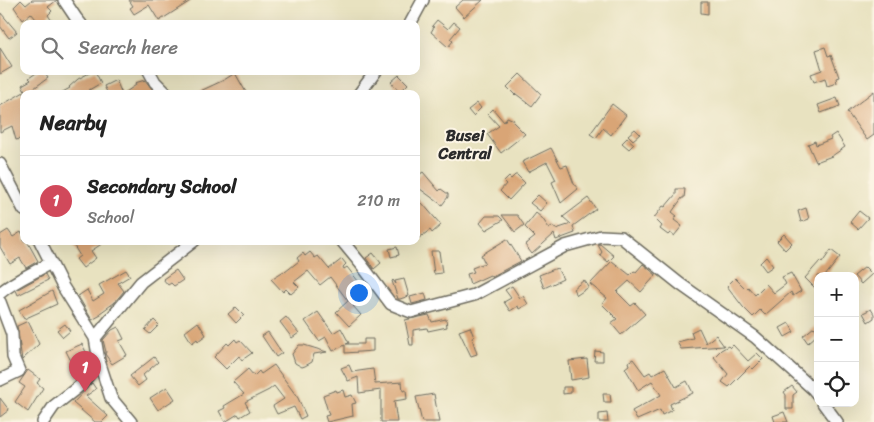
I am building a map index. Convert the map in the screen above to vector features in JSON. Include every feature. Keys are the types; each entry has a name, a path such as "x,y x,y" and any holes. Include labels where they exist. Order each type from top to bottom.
{"street":[{"path":"64,0 78,20"},
{"path":"412,20 423,0"},
{"path":"151,75 163,90"},
{"path":"362,90 373,75"},
{"path":"0,164 20,202"},
{"path":"345,245 390,304 411,312 474,295 565,246 601,236 621,237 680,284 755,337 814,389"},
{"path":"42,245 63,287 95,338 111,398 130,422"},
{"path":"95,338 141,282 189,245"},
{"path":"0,293 10,284 34,273 50,262"},
{"path":"0,302 12,334 13,357 19,372 0,380"},
{"path":"42,422 54,406 82,384 100,361"},
{"path":"826,407 838,422"}],"building":[{"path":"21,0 26,5 32,0 57,0 48,7 52,11 48,15 51,20 37,20 31,13 23,20 14,7"},
{"path":"129,0 192,0 161,20 158,20 149,5 134,14 130,8 133,6"},
{"path":"463,0 483,0 464,17 455,7"},
{"path":"701,2 708,2 708,14 701,13"},
{"path":"0,12 17,32 9,38 0,26"},
{"path":"437,20 448,29 454,22 460,27 450,39 453,41 448,47 431,32 434,27 432,26"},
{"path":"825,47 828,56 831,55 839,77 836,78 837,83 827,86 825,78 814,82 811,74 822,70 816,50"},
{"path":"0,48 12,67 0,74"},
{"path":"520,74 541,94 532,106 515,95 507,87"},
{"path":"33,75 46,75 48,78 34,88 35,90 25,90 22,85 31,80 29,78"},
{"path":"86,75 97,75 101,83 89,90 66,90"},
{"path":"232,75 236,75 245,90 203,90"},
{"path":"399,75 408,84 402,90 398,90 391,82"},
{"path":"116,80 120,90 106,90 104,86"},
{"path":"145,80 153,90 129,90 136,85 135,83"},
{"path":"874,91 874,135 867,140 847,112"},
{"path":"20,94 20,139 16,140 12,126 0,132 0,106"},
{"path":"837,98 840,106 821,113 818,105"},
{"path":"477,103 481,108 473,116 468,110"},
{"path":"612,104 626,115 611,135 603,128 596,138 590,134"},
{"path":"493,109 504,122 507,117 514,120 513,122 525,134 501,153 487,134 499,126 488,114"},
{"path":"635,129 640,134 633,140 628,135"},
{"path":"836,133 845,147 832,156 816,162 808,144 815,141 816,145 831,139 830,137"},
{"path":"627,138 634,144 629,149 622,143"},
{"path":"551,148 561,167 567,165 574,184 578,189 561,203 552,182 556,180 547,162 528,172 522,162"},
{"path":"423,172 439,191 441,189 448,194 442,205 420,189 420,174"},
{"path":"515,175 525,183 509,200 500,191 506,184 504,182 509,177 511,179"},
{"path":"676,189 685,189 684,198 682,198 672,212 677,216 674,220 682,226 674,236 670,233 668,235 660,229 662,226 654,218 676,194"},
{"path":"538,195 547,203 540,211 530,203"},
{"path":"588,198 596,209 573,226 575,233 556,240 554,234 532,254 525,245 535,237 525,227 536,213 549,228 552,226 556,229 571,224 563,217"},
{"path":"420,201 441,225 432,233 430,230 420,237"},
{"path":"806,208 809,219 801,222 798,211"},
{"path":"859,211 868,218 858,229 850,222"},
{"path":"502,215 517,215 524,225 515,232"},
{"path":"486,216 499,216 503,220 486,230 480,223"},
{"path":"8,230 13,237 20,233 20,245 29,245 38,261 26,268 20,258 10,264 0,247 0,235"},
{"path":"784,234 792,243 785,250 777,241"},
{"path":"507,239 521,261 491,277 490,275 470,284 467,274 474,272 472,268 485,263 481,255"},
{"path":"600,244 614,256 608,262 600,255 602,252 598,245"},
{"path":"73,245 100,245 91,251 96,258 83,268 76,259 80,256"},
{"path":"397,247 399,255 391,257 389,249"},
{"path":"831,250 840,257 828,272 814,272 814,287 805,278 820,261 822,263"},
{"path":"431,251 439,251 442,273 434,274"},
{"path":"310,252 315,258 318,256 329,269 342,259 346,264 343,267 344,269 347,267 362,286 354,294 360,300 353,306 361,315 349,326 336,312 348,301 330,277 320,285 308,271 294,282 299,287 291,294 286,289 283,292 271,279 285,272 299,261 297,258 303,253 305,256"},
{"path":"373,253 381,263 374,269 366,258"},
{"path":"766,257 773,266 766,271 760,263"},
{"path":"612,261 630,275 634,271 636,272 643,264 656,275 641,292 629,281 617,292 631,306 635,303 645,314 621,335 611,323 617,319 602,304 607,298 590,284"},
{"path":"865,267 872,274 861,284 859,282 859,272"},
{"path":"557,268 563,279 544,288 539,275"},
{"path":"126,270 130,276 118,283 124,291 114,303 100,313 101,315 92,320 78,296 87,290 93,301 104,294 99,285"},
{"path":"176,270 183,280 174,286 171,283 168,285 163,279"},
{"path":"791,273 801,291 793,296 791,292 765,315 760,310 753,317 727,286 735,278 746,289 748,287 755,295 766,284 774,293 786,284 782,277"},
{"path":"45,274 48,280 18,295 16,290"},
{"path":"404,279 409,296 398,299 392,281 396,284 395,281"},
{"path":"584,280 589,287 577,295 573,289"},
{"path":"512,286 520,298 523,296 528,304 519,309 518,306 510,311 504,302 511,298 505,290"},
{"path":"52,291 57,304 24,319 19,310"},
{"path":"425,293 427,300 412,304 410,297"},
{"path":"236,307 244,315 236,323 228,314"},
{"path":"871,309 874,318 868,322 863,313"},
{"path":"318,312 333,333 341,328 349,343 346,344 364,344 364,339 373,339 373,351 345,353 345,345 333,351 326,337 319,341 305,321"},
{"path":"429,315 432,322 446,319 447,327 428,331 427,328 413,330 413,345 410,345 405,320"},
{"path":"286,317 299,333 292,338 280,322"},
{"path":"154,320 159,325 150,334 145,330"},
{"path":"28,321 39,344 22,360 17,326"},
{"path":"198,322 206,335 192,343 185,332"},
{"path":"789,323 794,332 785,337 780,328"},
{"path":"65,324 70,331 63,337 57,330"},
{"path":"118,327 124,339 119,341 127,355 112,364 105,354 103,340 112,330"},
{"path":"470,327 477,354 471,356 459,331"},
{"path":"814,327 814,338 808,343 803,336"},
{"path":"699,328 706,343 716,335 724,346 681,349 677,342 693,338 691,332"},
{"path":"268,332 282,353 276,357 262,336"},
{"path":"235,339 237,342 240,340 252,353 242,360 239,356 226,369 214,357 227,343 229,345"},
{"path":"82,344 90,360 88,363 75,369 66,351"},
{"path":"299,345 327,352 314,354 312,362 302,367 295,363 292,354"},
{"path":"733,345 748,361 757,353 763,359 753,369 750,366 729,387 722,382 728,374 714,357 721,350 728,346 730,348"},
{"path":"595,351 603,352 603,361 594,361"},
{"path":"154,357 158,362 143,375 146,380 138,386 130,376"},
{"path":"587,359 589,377 571,380 569,361"},
{"path":"633,359 645,375 650,372 652,375 665,368 676,387 687,381 693,393 670,404 672,410 662,415 660,410 637,420 632,411 661,395 652,381 638,390 625,368 629,365 628,362"},
{"path":"274,365 298,398 306,416 300,419 294,407 277,414 273,406 284,399 274,386 245,402 250,411 240,417 238,414 225,422 219,411 244,394 233,382 248,369 254,376 259,371 261,374"},
{"path":"349,365 352,372 373,369 375,384 402,382 403,391 406,390 407,399 394,401 397,422 381,422 381,390 359,393 358,377 348,381 341,368"},
{"path":"28,370 40,379 37,383 43,388 28,412 15,402 25,387 19,383"},
{"path":"92,383 96,389 86,396 108,416 102,422 95,422 73,403"},
{"path":"792,386 797,392 793,395 793,409 786,409 786,395 784,392"},
{"path":"167,387 175,399 158,410 150,398"},
{"path":"563,387 571,387 571,393 563,394"},
{"path":"336,390 337,392 343,390 345,397 352,395 356,403 352,404 353,416 327,422 325,416 329,415 323,395"},
{"path":"434,394 439,422 422,422 416,397"},
{"path":"603,394 610,394 611,402 604,402"},
{"path":"0,398 9,410 0,417"},
{"path":"784,412 788,422 775,422 773,416"},
{"path":"607,413 608,422 599,422 599,414"}],"place":[{"name":"Secondary School","path":"85,392"}],"district":[{"name":"Busei Central","path":"465,144"}]}
